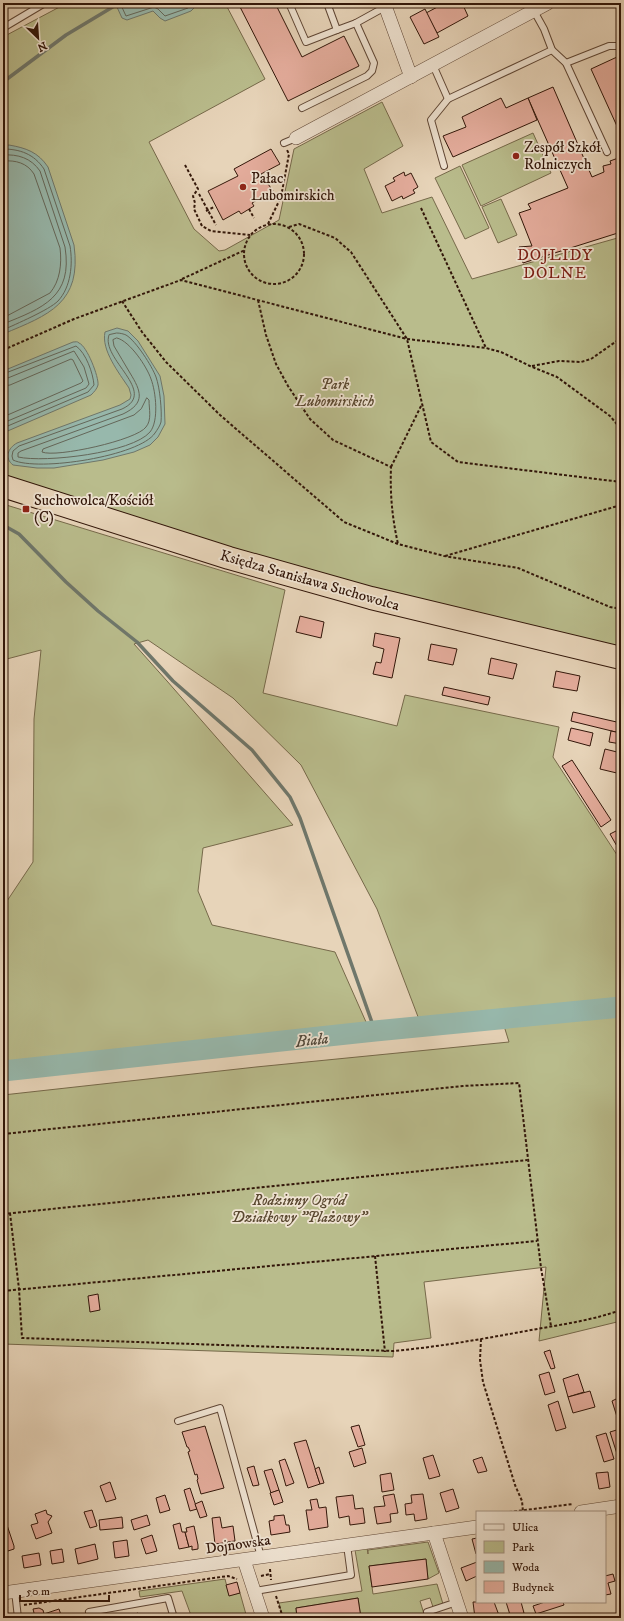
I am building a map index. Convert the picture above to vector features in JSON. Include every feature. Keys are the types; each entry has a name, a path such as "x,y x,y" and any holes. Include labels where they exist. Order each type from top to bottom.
{"highway":[{"name":"Księdza Stanisława Suchowolca","path":"3,486 229,558 371,598 621,658"}],"street":[{"path":"290,141 548,3"},
{"path":"385,5 411,77"},
{"path":"578,1508 621,1506"},
{"name":"Dojnowska","path":"9,1592 476,1527"},
{"path":"434,1533 462,1618"},
{"path":"244,1560 263,1618"}],"lane":[{"path":"3,28 45,3"},
{"path":"289,3 306,42 356,23 385,5"},
{"path":"328,3 337,30"},
{"path":"534,11 544,29 552,50 566,63 606,152"},
{"path":"302,108 367,76 372,71 374,63 356,23"},
{"path":"566,63 609,46 621,46"},
{"path":"444,166 430,120 448,99 552,50"},
{"path":"433,65 448,99"},
{"path":"178,1421 220,1408 262,1557"},
{"path":"254,1591 351,1575 347,1545"},
{"path":"9,1592 18,1618"},
{"path":"92,1618 89,1612 168,1598 174,1618"},
{"path":"427,1612 457,1602"}],"path":[{"path":"268,224 281,198 290,141"},
{"path":"184,165 198,189 193,196 195,203 194,209 202,226 211,231 250,236"},
{"path":"199,194 216,225"},
{"path":"207,210 214,207"},
{"path":"421,208 486,348"},
{"path":"249,209 254,218"},
{"path":"268,224 279,224 289,227 298,234 303,243 305,253 304,264 299,274 291,280 281,284 270,285 260,282 252,275 246,266 244,255 245,245 250,236 258,228 268,224"},
{"path":"289,227 299,224 336,238 351,252 407,339 431,442 458,462 621,482"},
{"path":"3,350 74,319 181,280 244,250"},
{"path":"181,280 407,339 486,348 501,352 557,377 610,416 621,429"},
{"path":"258,300 266,335 276,364 288,386 310,419 333,440 391,467"},
{"path":"122,301 142,332 166,362 220,415 344,522 398,544 444,556 518,568 610,607 621,609"},
{"path":"530,366 559,361 581,362 591,359 621,338"},
{"path":"398,544 393,522 390,493 391,467 422,404"},
{"path":"444,556 621,505"},
{"path":"3,1134 463,1086 519,1083 537,1241 550,1326"},
{"path":"3,1214 527,1160"},
{"path":"10,1214 19,1289 22,1338 385,1352 433,1348 600,1317 621,1310"},
{"path":"3,1291 537,1241"},
{"path":"375,1256 385,1352"},
{"path":"481,1339 480,1360 483,1382 515,1485 522,1501 523,1511 578,1508"},
{"path":"23,1605 228,1576 242,1580"},
{"path":"3,1608 10,1607"}],"green space":[{"name":"Park Lubomirskich","path":"67,3 225,3 265,79 149,142 194,229 219,251 225,250 279,220 294,149 382,102 403,146 364,169 382,213 432,197 472,279 621,237 621,650 372,590 3,478 3,37"},
{"path":"533,133 551,173 481,206 462,165"},
{"path":"460,166 489,228 465,239 435,178"},
{"path":"501,199 517,235 498,243 482,207"},
{"name":"Rodzinny Ogród Działkowy \"Plażowy\"","path":"3,504 285,590 263,693 397,726 405,695 559,727 553,757 621,861 621,1321 539,1341 546,1267 424,1282 431,1338 394,1343 393,1357 3,1344 3,1095 256,1067 509,1042 500,1013 420,1022 377,909 301,765 233,698 148,640 134,644 293,825 203,848 198,891 212,925 335,952 370,1031 3,1070 3,907 33,862 34,719 41,650 3,660"},
{"path":"428,1542 439,1573 428,1579 426,1559 369,1566 373,1594 437,1584 443,1604 433,1607 430,1598 420,1601 425,1617 361,1618 358,1598 296,1608 297,1618 283,1618 279,1603 362,1591 355,1550 367,1548 368,1554 368,1550"},
{"path":"225,1579 229,1595 240,1593 247,1618 192,1618 182,1591 140,1597 139,1591"}],"water":[{"path":"116,3 193,3 194,8 191,11 165,21 153,11 127,20 122,18"},
{"path":"9,145 36,154 48,167 74,245 75,265 73,281 67,294 59,304 48,313 35,320 3,334 3,146"},
{"path":"117,328 128,331 138,341 160,376 164,396 165,424 158,437 150,445 134,452 103,460 54,468 37,468 13,465 10,462 8,453 9,450 17,443 120,405 130,399 131,395 129,388 108,354 104,339 105,332"},
{"path":"73,342 78,342 82,345 92,362 97,375 97,388 91,395 3,433 3,371"}],"building":[{"path":"238,3 275,3 302,57 344,36 359,66 288,101"},
{"path":"445,3 462,3 468,16 437,33 426,13"},
{"path":"425,9 439,37 424,44 410,17"},
{"path":"617,57 621,67 621,135 591,69"},
{"path":"553,87 592,177 604,172 603,166 611,164 610,161 621,157 621,232 523,263 519,247 532,246 519,213 531,209 528,204 568,188 528,98"},
{"path":"501,98 506,108 528,98 537,120 453,157 443,136 466,127 462,117"},
{"name":"Pałac Lubomirskich","path":"271,149 280,164 261,174 273,191 252,203 254,206 241,214 239,211 223,220 208,191 238,176 234,169"},
{"path":"404,172 405,176 411,173 418,187 413,190 415,193 403,199 402,196 392,201 385,186 395,181 393,178"},
{"path":"300,616 324,622 321,638 296,632"},
{"path":"375,633 400,638 392,678 373,674 376,662 381,663 384,649 373,646"},
{"path":"431,644 457,649 453,665 428,660"},
{"path":"491,658 517,664 513,679 488,674"},
{"path":"556,671 580,676 577,691 553,687"},
{"path":"444,687 490,697 488,705 442,695"},
{"path":"573,712 621,723 620,733 571,721"},
{"path":"571,728 593,733 590,746 568,740"},
{"path":"611,731 621,733 621,744 609,742"},
{"path":"605,749 621,753 621,774 600,769"},
{"path":"572,760 611,820 601,827 562,766"},
{"path":"616,831 621,839 621,846 618,848 610,834"},
{"path":"98,1294 100,1310 90,1312 88,1296"},
{"path":"550,1350 555,1368 551,1369 544,1352"},
{"path":"549,1372 555,1392 545,1395 539,1375"},
{"path":"578,1374 584,1392 568,1397 563,1379"},
{"path":"590,1391 595,1407 573,1413 568,1397"},
{"path":"616,1399 621,1409 621,1419 618,1420 612,1401"},
{"path":"558,1401 566,1428 556,1431 548,1405"},
{"path":"621,1420 621,1431 618,1421"},
{"path":"359,1425 365,1445 358,1447 351,1427"},
{"path":"205,1426 224,1488 201,1494 197,1474 195,1475 188,1452 190,1451 187,1447 182,1432"},
{"path":"620,1429 621,1456 618,1457 610,1432"},
{"path":"606,1433 614,1459 604,1462 596,1436"},
{"path":"306,1440 320,1484 308,1488 294,1443"},
{"path":"362,1448 366,1463 354,1467 349,1452"},
{"path":"433,1455 440,1476 429,1479 423,1458"},
{"path":"482,1457 487,1471 478,1473 473,1460"},
{"path":"285,1459 294,1483 286,1486 279,1461"},
{"path":"254,1466 259,1485 253,1486 247,1468"},
{"path":"319,1467 324,1483 320,1484 315,1469"},
{"path":"272,1469 279,1490 271,1493 264,1471"},
{"path":"608,1472 610,1487 599,1489 596,1473"},
{"path":"391,1473 394,1490 382,1492 380,1475"},
{"path":"110,1482 116,1499 106,1502 100,1486"},
{"path":"190,1488 197,1509 190,1511 184,1490"},
{"path":"453,1489 459,1508 446,1512 440,1493"},
{"path":"279,1490 283,1502 274,1505 270,1493"},
{"path":"394,1494 398,1513 390,1514 391,1522 377,1524 374,1507 385,1506 383,1496"},
{"path":"423,1494 427,1519 415,1521 414,1514 406,1515 405,1504 412,1503 411,1495"},
{"path":"165,1495 170,1510 160,1513 156,1498"},
{"path":"353,1495 355,1509 363,1508 365,1523 350,1525 349,1516 339,1518 336,1497"},
{"path":"317,1499 319,1508 326,1507 328,1527 309,1530 306,1510 312,1510 310,1500"},
{"path":"202,1501 207,1516 200,1518 195,1504"},
{"path":"46,1510 47,1514 52,1516 48,1522 52,1533 36,1539 31,1525 38,1523 35,1514"},
{"path":"92,1510 97,1526 90,1528 84,1512"},
{"path":"147,1515 150,1525 134,1530 131,1520"},
{"path":"284,1515 286,1525 289,1525 290,1532 271,1535 269,1521 274,1520 274,1516"},
{"path":"122,1517 123,1528 100,1530 99,1520"},
{"path":"220,1517 222,1528 233,1526 235,1541 227,1542 228,1545 223,1546 223,1543 215,1544 212,1518"},
{"path":"3,1519 5,1519 14,1546 14,1549 8,1551 3,1536"},
{"path":"180,1523 182,1532 185,1532 189,1547 179,1549 173,1525"},
{"path":"194,1526 198,1549 192,1550 192,1546 189,1547 185,1532 187,1532 186,1528"},
{"path":"152,1535 157,1551 146,1554 141,1539"},
{"path":"476,1538 476,1554 472,1539"},
{"path":"127,1540 129,1556 115,1558 113,1542"},
{"path":"95,1544 98,1559 78,1564 75,1549"},
{"path":"62,1549 64,1562 52,1564 50,1551"},
{"path":"39,1553 41,1565 24,1568 22,1556"},
{"path":"426,1559 428,1579 372,1587 369,1566"},
{"path":"476,1562 476,1576 466,1581 461,1568"},
{"path":"613,1574 615,1581 608,1583 611,1594 606,1595 606,1576"},
{"path":"237,1582 240,1593 229,1596 226,1585"},
{"path":"358,1598 361,1618 297,1618 296,1608"},
{"path":"473,1602 494,1603 500,1618 475,1618"},
{"path":"506,1603 521,1603 524,1613 511,1618"},
{"path":"542,1603 563,1603 564,1605 536,1614 533,1606"},
{"path":"39,1608 43,1610 44,1614 59,1609 62,1618 33,1618 35,1617 33,1609"},
{"path":"138,1613 139,1618 122,1618"}],"waterway":[{"path":"3,82 66,35 116,5"},
{"path":"3,525 19,534 66,582 98,611 137,642 173,681 252,750 290,797 300,818 375,1031"},
{"name":"Biała","path":"3,1071 375,1031 621,1007"}],"place":[{"name":"Zespół Szkół Rolniczych","path":"516,156"},
{"name":"Pałac Lubomirskich","path":"243,187"},
{"name":"Suchowolca/Kościół (C)","path":"26,509"}],"district":[{"name":"DOJLIDY DOLNE","path":"555,263"}]}
